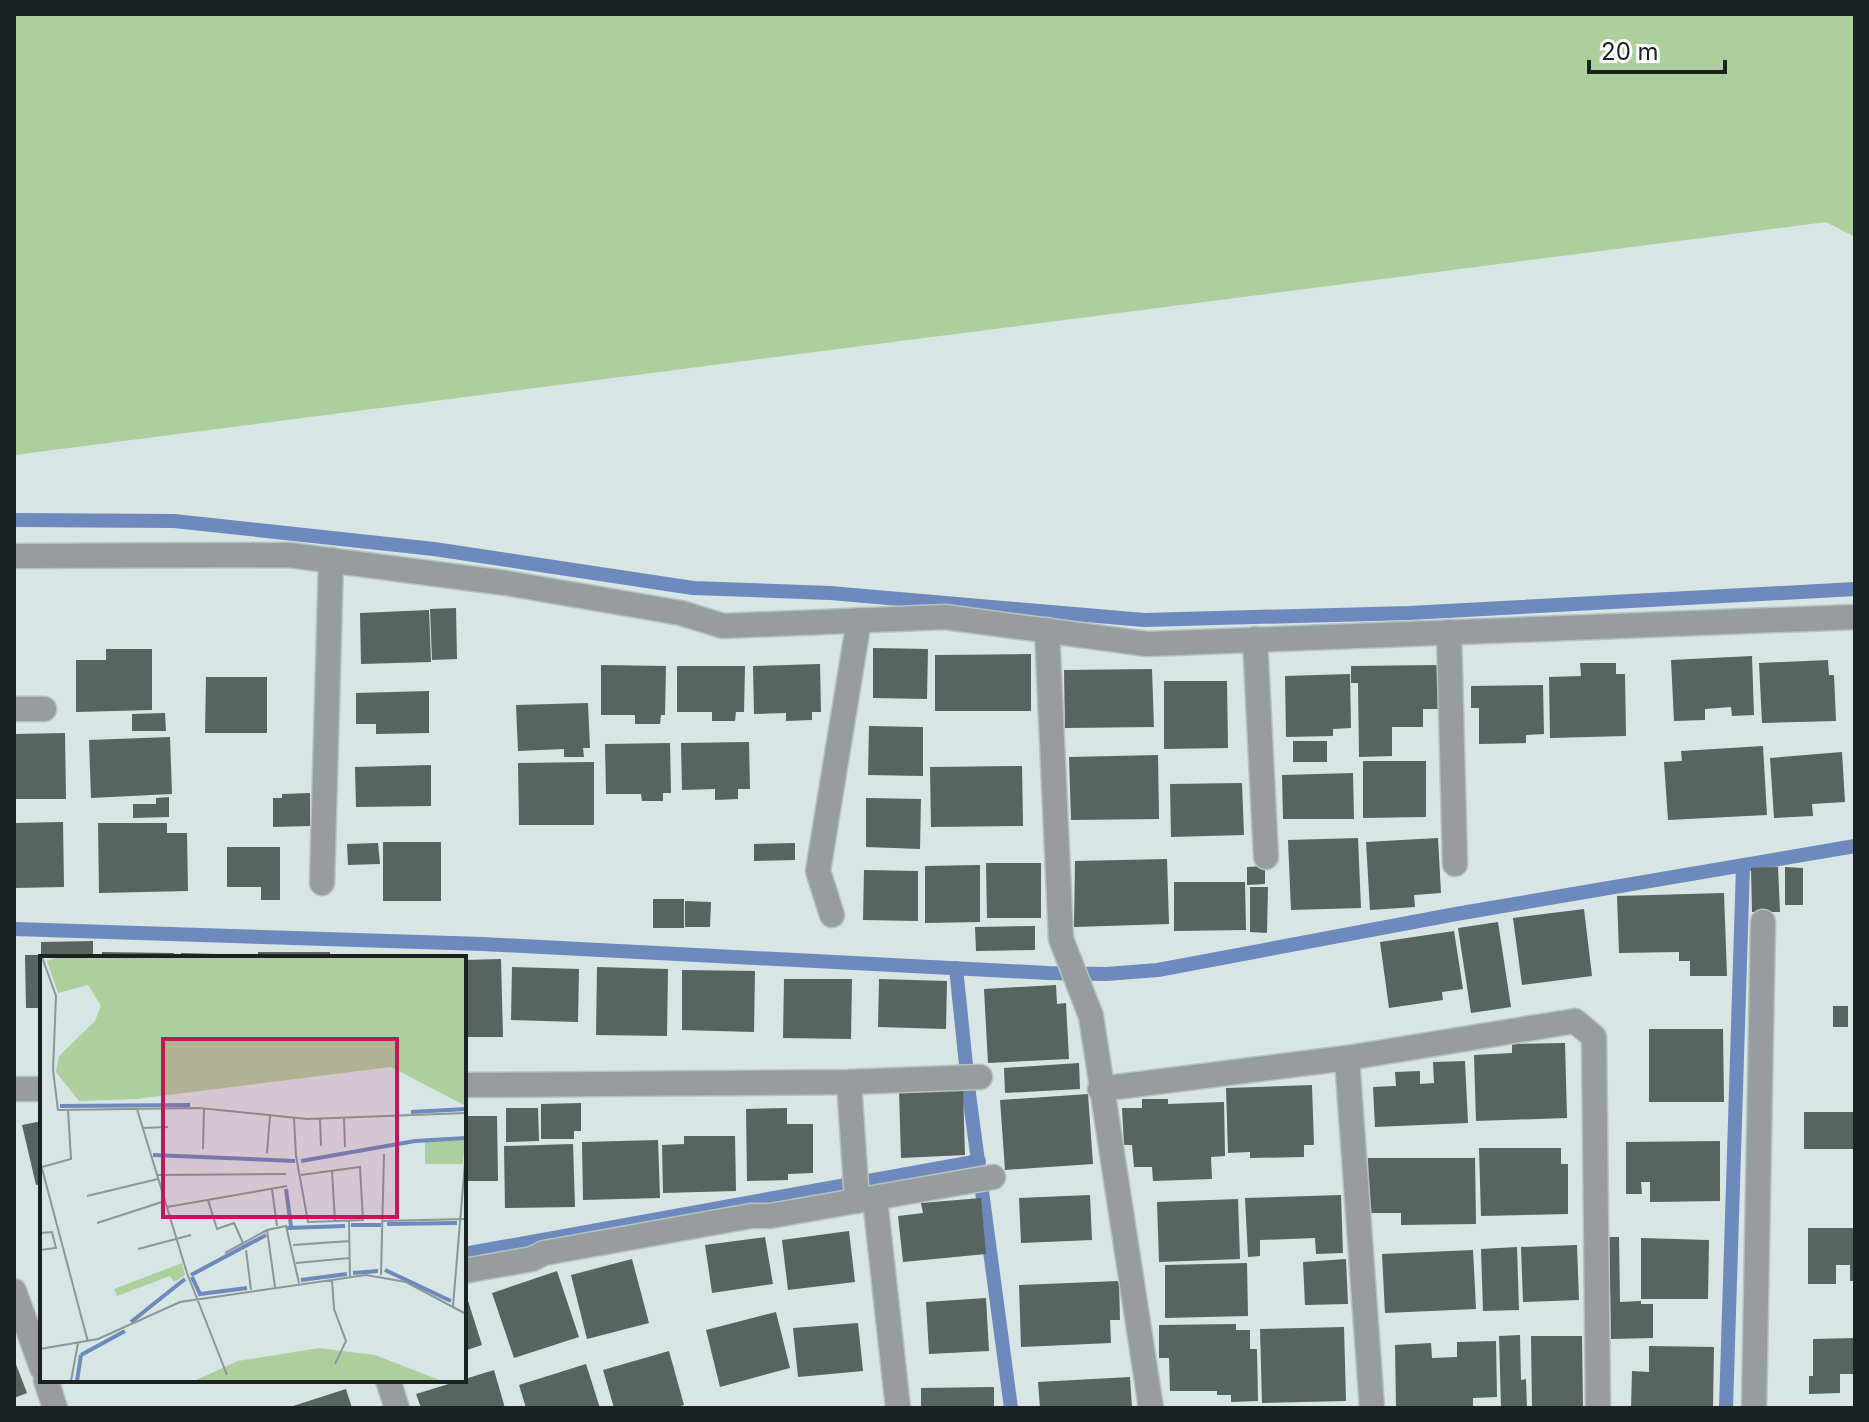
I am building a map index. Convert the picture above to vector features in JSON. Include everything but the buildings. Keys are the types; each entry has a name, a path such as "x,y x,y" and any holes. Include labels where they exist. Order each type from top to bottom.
{"street":[{"path":"14,556 289,555 506,583 666,610 723,626 945,617 1147,644 1855,617"},
{"path":"322,883 331,560"},
{"path":"832,915 818,871 859,620"},
{"path":"1047,630 1061,939 1091,1016 1151,1408"},
{"path":"1449,632 1455,864"},
{"path":"1255,639 1266,857"},
{"path":"14,709 44,709"},
{"path":"1754,1408 1763,922"},
{"path":"1100,1089 1347,1058 1575,1021 1594,1037 1598,1408"},
{"path":"1347,1058 1372,1408"},
{"path":"466,1085 849,1082 972,1077"},
{"path":"849,1082 861,1192 898,1408"},
{"path":"14,1089 40,1089"},
{"path":"466,1271 532,1259 544,1253 751,1216 770,1216 861,1192 984,1179"},
{"path":"14,1293 38,1343"},
{"path":"47,1382 55,1408"},
{"path":"389,1382 397,1408"}],"green space":[{"path":"14,14 1855,14 1855,237 1826,222 14,455"}],"waterway":[{"path":"14,520 174,521 434,549 693,588 830,593 1144,620 1409,613 1855,589"},
{"path":"14,929 483,944 1106,974 1158,970 1456,914 1855,846"},
{"path":"1726,1408 1743,866"},
{"path":"956,968 969,1094 1011,1408"},
{"path":"466,1254 979,1161"}]}
